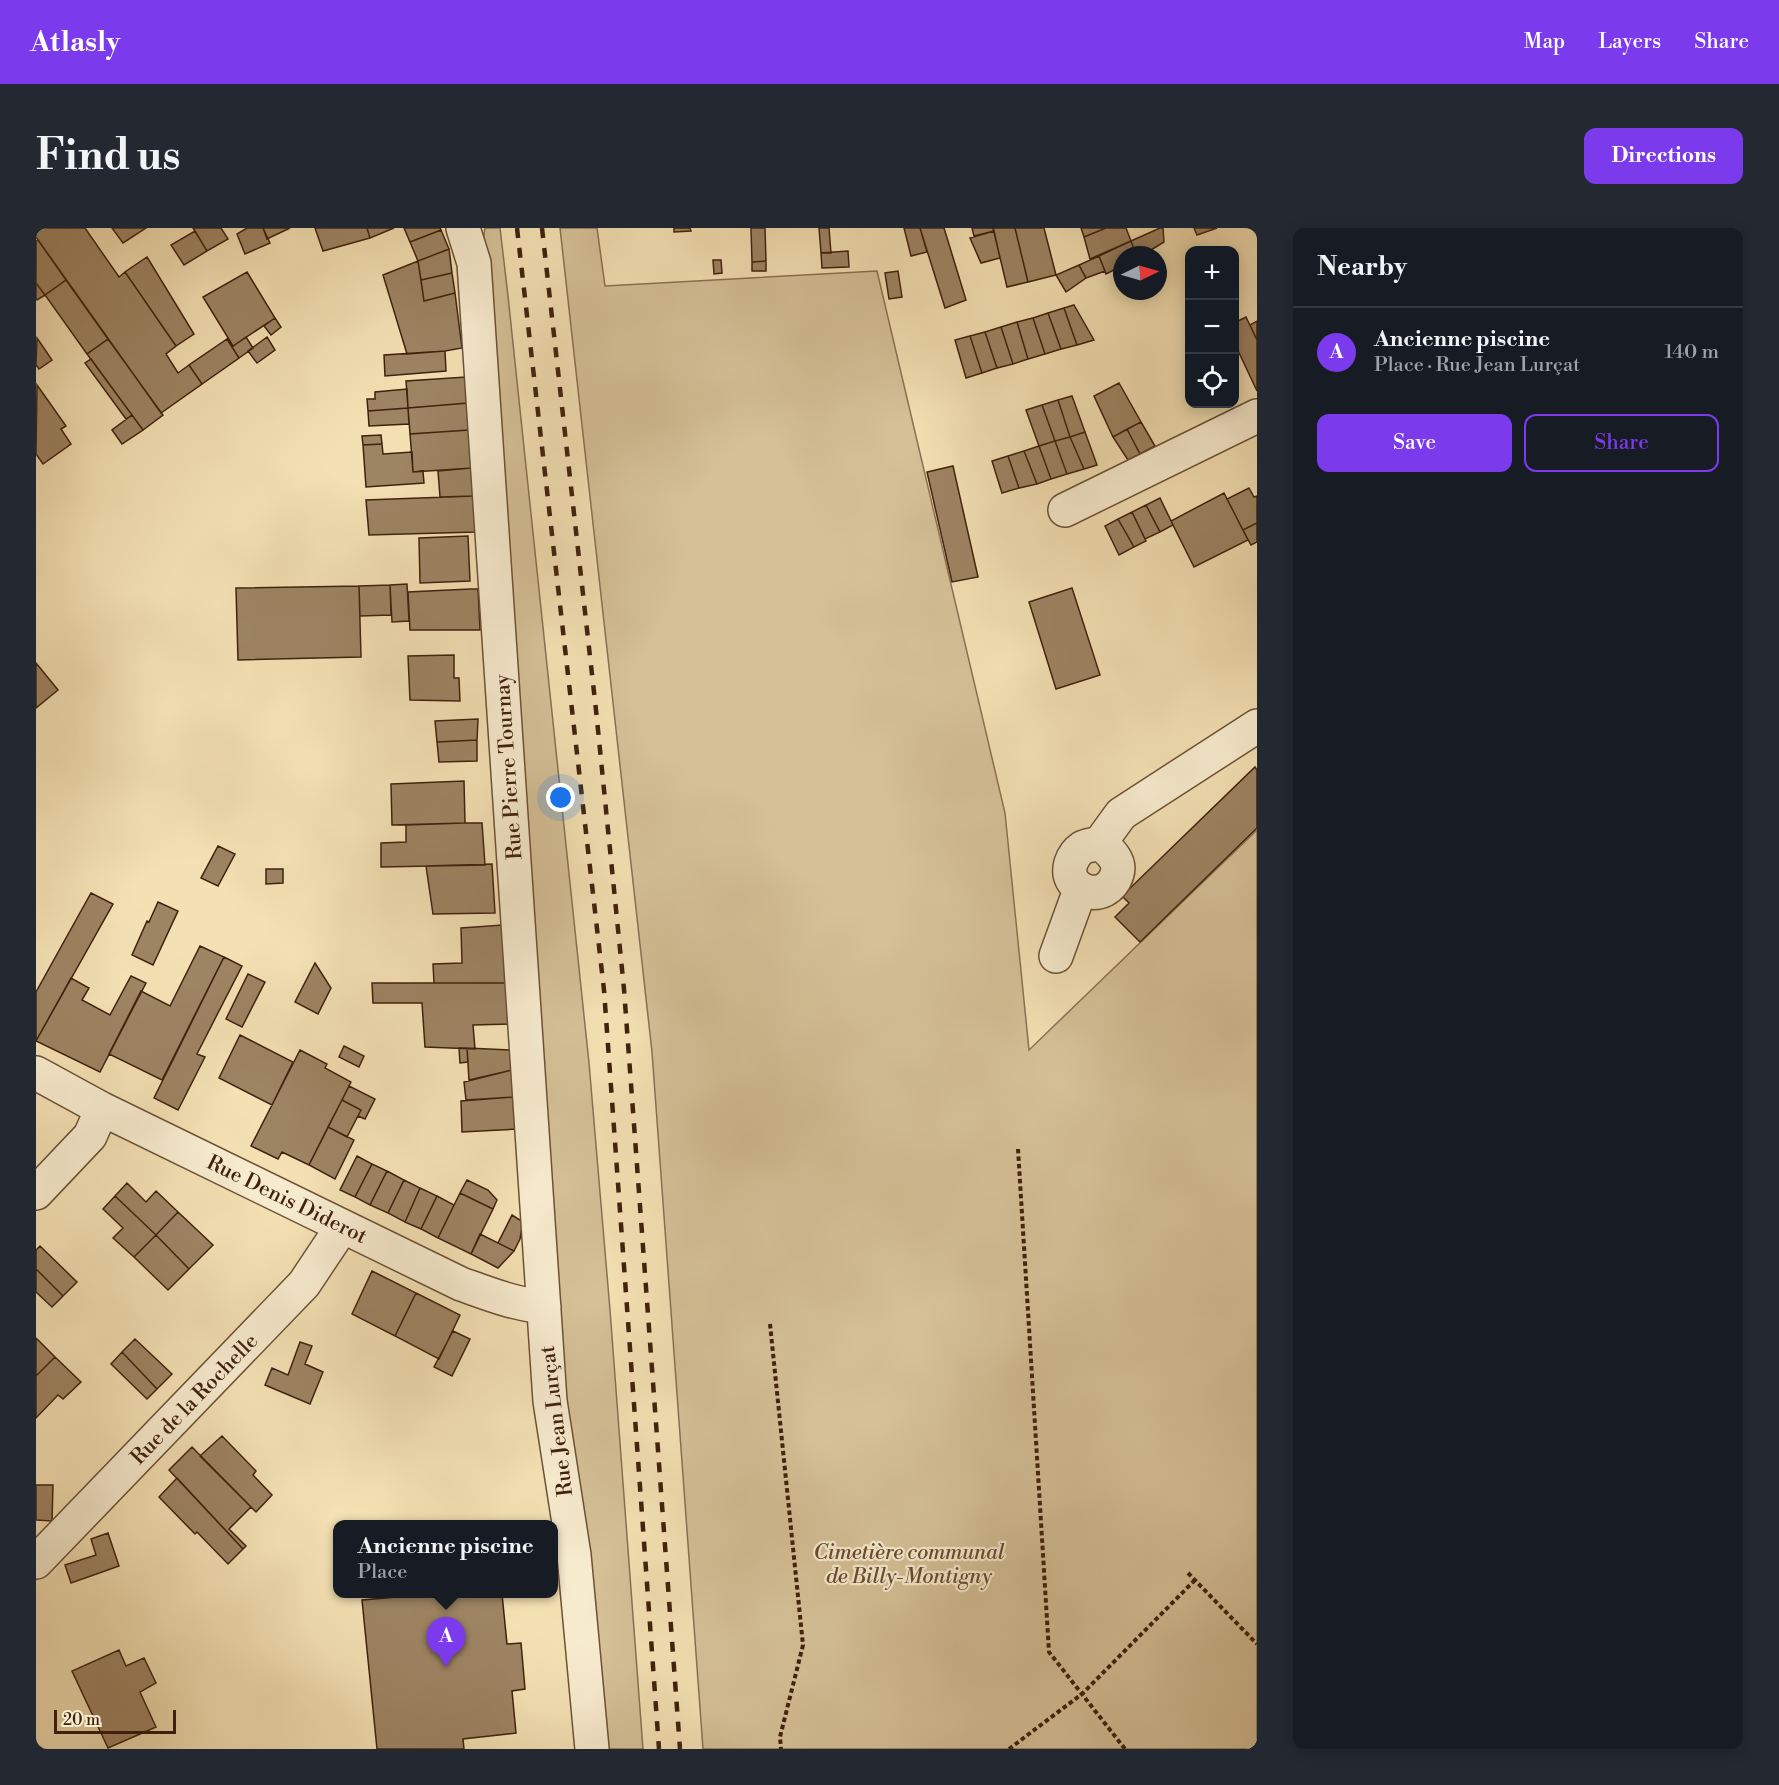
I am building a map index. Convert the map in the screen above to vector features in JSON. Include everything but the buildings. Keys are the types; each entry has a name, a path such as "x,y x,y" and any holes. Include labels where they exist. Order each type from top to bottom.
{"street":[{"name":"Rue Pierre Tournay","path":"463,228 474,262 544,1307"},
{"path":"1065,510 1257,416"},
{"path":"1056,956 1080,890 1072,880 1070,868 1073,855 1083,847 1100,843 1121,814 1257,726"},
{"name":"Rue Denis Diderot","path":"36,1073 102,1108 461,1284 501,1299 544,1307"},
{"path":"36,1193 90,1136 102,1108"},
{"name":"Rue de la Rochelle","path":"36,1562 304,1284 342,1227"},
{"name":"Rue Jean Lurçat","path":"544,1307 550,1401 574,1555 592,1749"}],"path":[{"path":"1018,1149 1049,1652 1125,1749"},
{"path":"770,1324 803,1645 780,1737 781,1749"},
{"path":"1188,1573 1257,1644"},
{"path":"1009,1749 1082,1694 1195,1580"}],"green space":[{"path":"485,228 500,228 589,1063 643,1749 608,1749 561,1382 483,241"},
{"name":"Cimetière communal de Billy-Montigny","path":"560,228 597,228 605,286 877,271 1005,813 1029,1050 1257,830 1257,1749 703,1749 652,1052"}],"railway":[{"path":"517,228 604,990 659,1749"},
{"path":"542,228 596,710 624,989 680,1749"}],"place":[{"name":"Ancienne piscine","path":"446,1667"}]}
